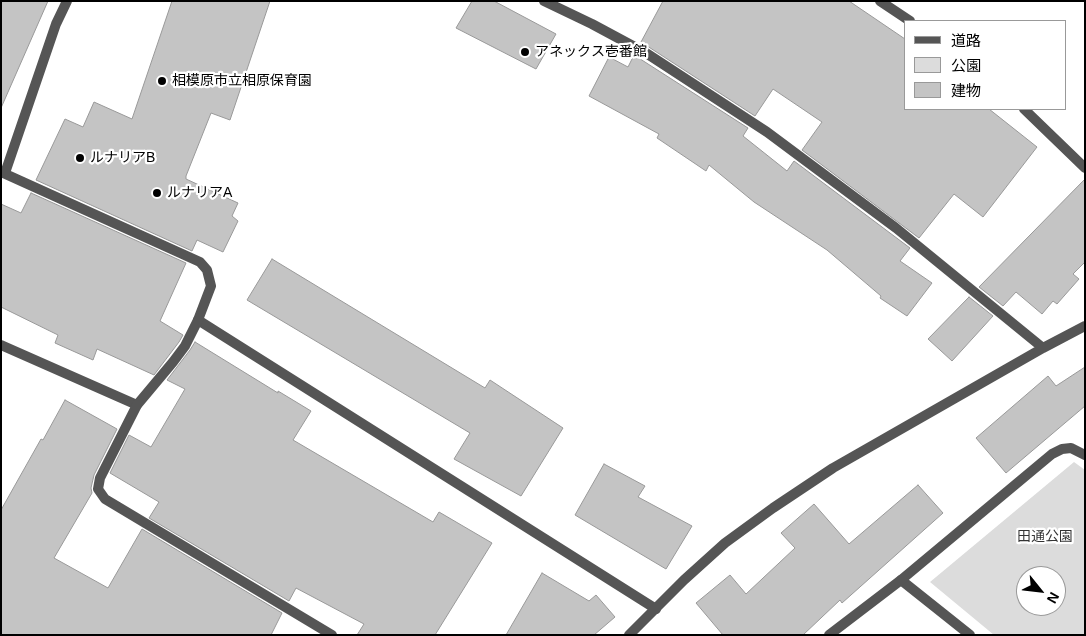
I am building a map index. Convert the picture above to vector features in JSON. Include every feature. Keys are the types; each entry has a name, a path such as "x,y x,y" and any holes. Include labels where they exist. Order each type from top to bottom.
{"street":[{"path":"67,1 56,24 3,172 200,262 207,270 211,286 198,320 185,346 174,362 137,405 100,478 98,489 105,499 332,635"},
{"path":"544,1 646,53 767,132 896,228 1043,348"},
{"path":"886,3 909,20"},
{"path":"1025,110 1085,168"},
{"path":"198,320 656,609"},
{"path":"629,635 684,580 726,543 773,508 833,468 1085,326"},
{"path":"1,345 137,405"},
{"path":"829,635 901,580 1052,454 1062,449 1071,448 1085,455"},
{"path":"901,580 970,635"}],"green space":[{"name":"田通公園","path":"1074,462 1085,470 1085,635 994,635 930,582"}],"building":[{"path":"1,1 48,1 1,108"},
{"path":"172,1 270,1 230,120 211,113 186,176 186,179 238,203 232,216 238,221 223,252 197,240 192,251 36,180 65,119 83,127 94,102 132,119"},
{"name":"アネックス壱番館","path":"472,1 494,1 556,34 536,69 456,28"},
{"path":"663,1 849,1 904,38 904,110 990,110 1037,147 983,217 954,194 919,238 802,150 822,122 773,89 755,116 641,42"},
{"path":"634,55 748,128 743,136 787,171 794,161 910,248 900,261 932,283 907,316 880,298 881,296 827,250 754,202 709,165 706,171 657,138 659,134 589,96 609,57 628,67"},
{"path":"1085,179 1085,262 1073,274 1079,279 1057,304 1053,301 1042,314 1016,292 1003,306 979,287"},
{"path":"31,193 186,263 160,321 183,335 154,375 97,349 93,360 55,343 58,335 1,307 1,204 21,213"},
{"path":"272,259 485,388 490,380 563,428 521,496 454,459 470,433 247,300"},
{"path":"969,297 993,316 952,361 928,339"},
{"path":"195,342 311,411 293,440 433,522 439,512 492,543 435,635 357,635 364,624 296,588 289,601 149,518 159,502 110,473 129,435 151,447 185,389 167,380"},
{"path":"1085,367 1085,406 1006,473 976,438 1048,376 1056,386"},
{"path":"65,400 117,429 94,475 91,488 92,493 54,558 108,588 142,529 282,613 271,635 1,635 1,510"},
{"path":"604,464 645,486 638,497 692,526 666,569 575,515"},
{"path":"918,485 943,513 842,603 840,600 803,635 723,635 696,603 730,575 746,594 795,548 781,533 814,504 849,544"},
{"path":"542,573 589,601 596,595 615,617 594,635 506,635"}],"place":[{"name":"アネックス壱番館","path":"525,52"},
{"name":"相模原市立相原保育園","path":"162,81"},
{"name":"ルナリアB","path":"80,158"},
{"name":"ルナリアA","path":"157,193"}]}
